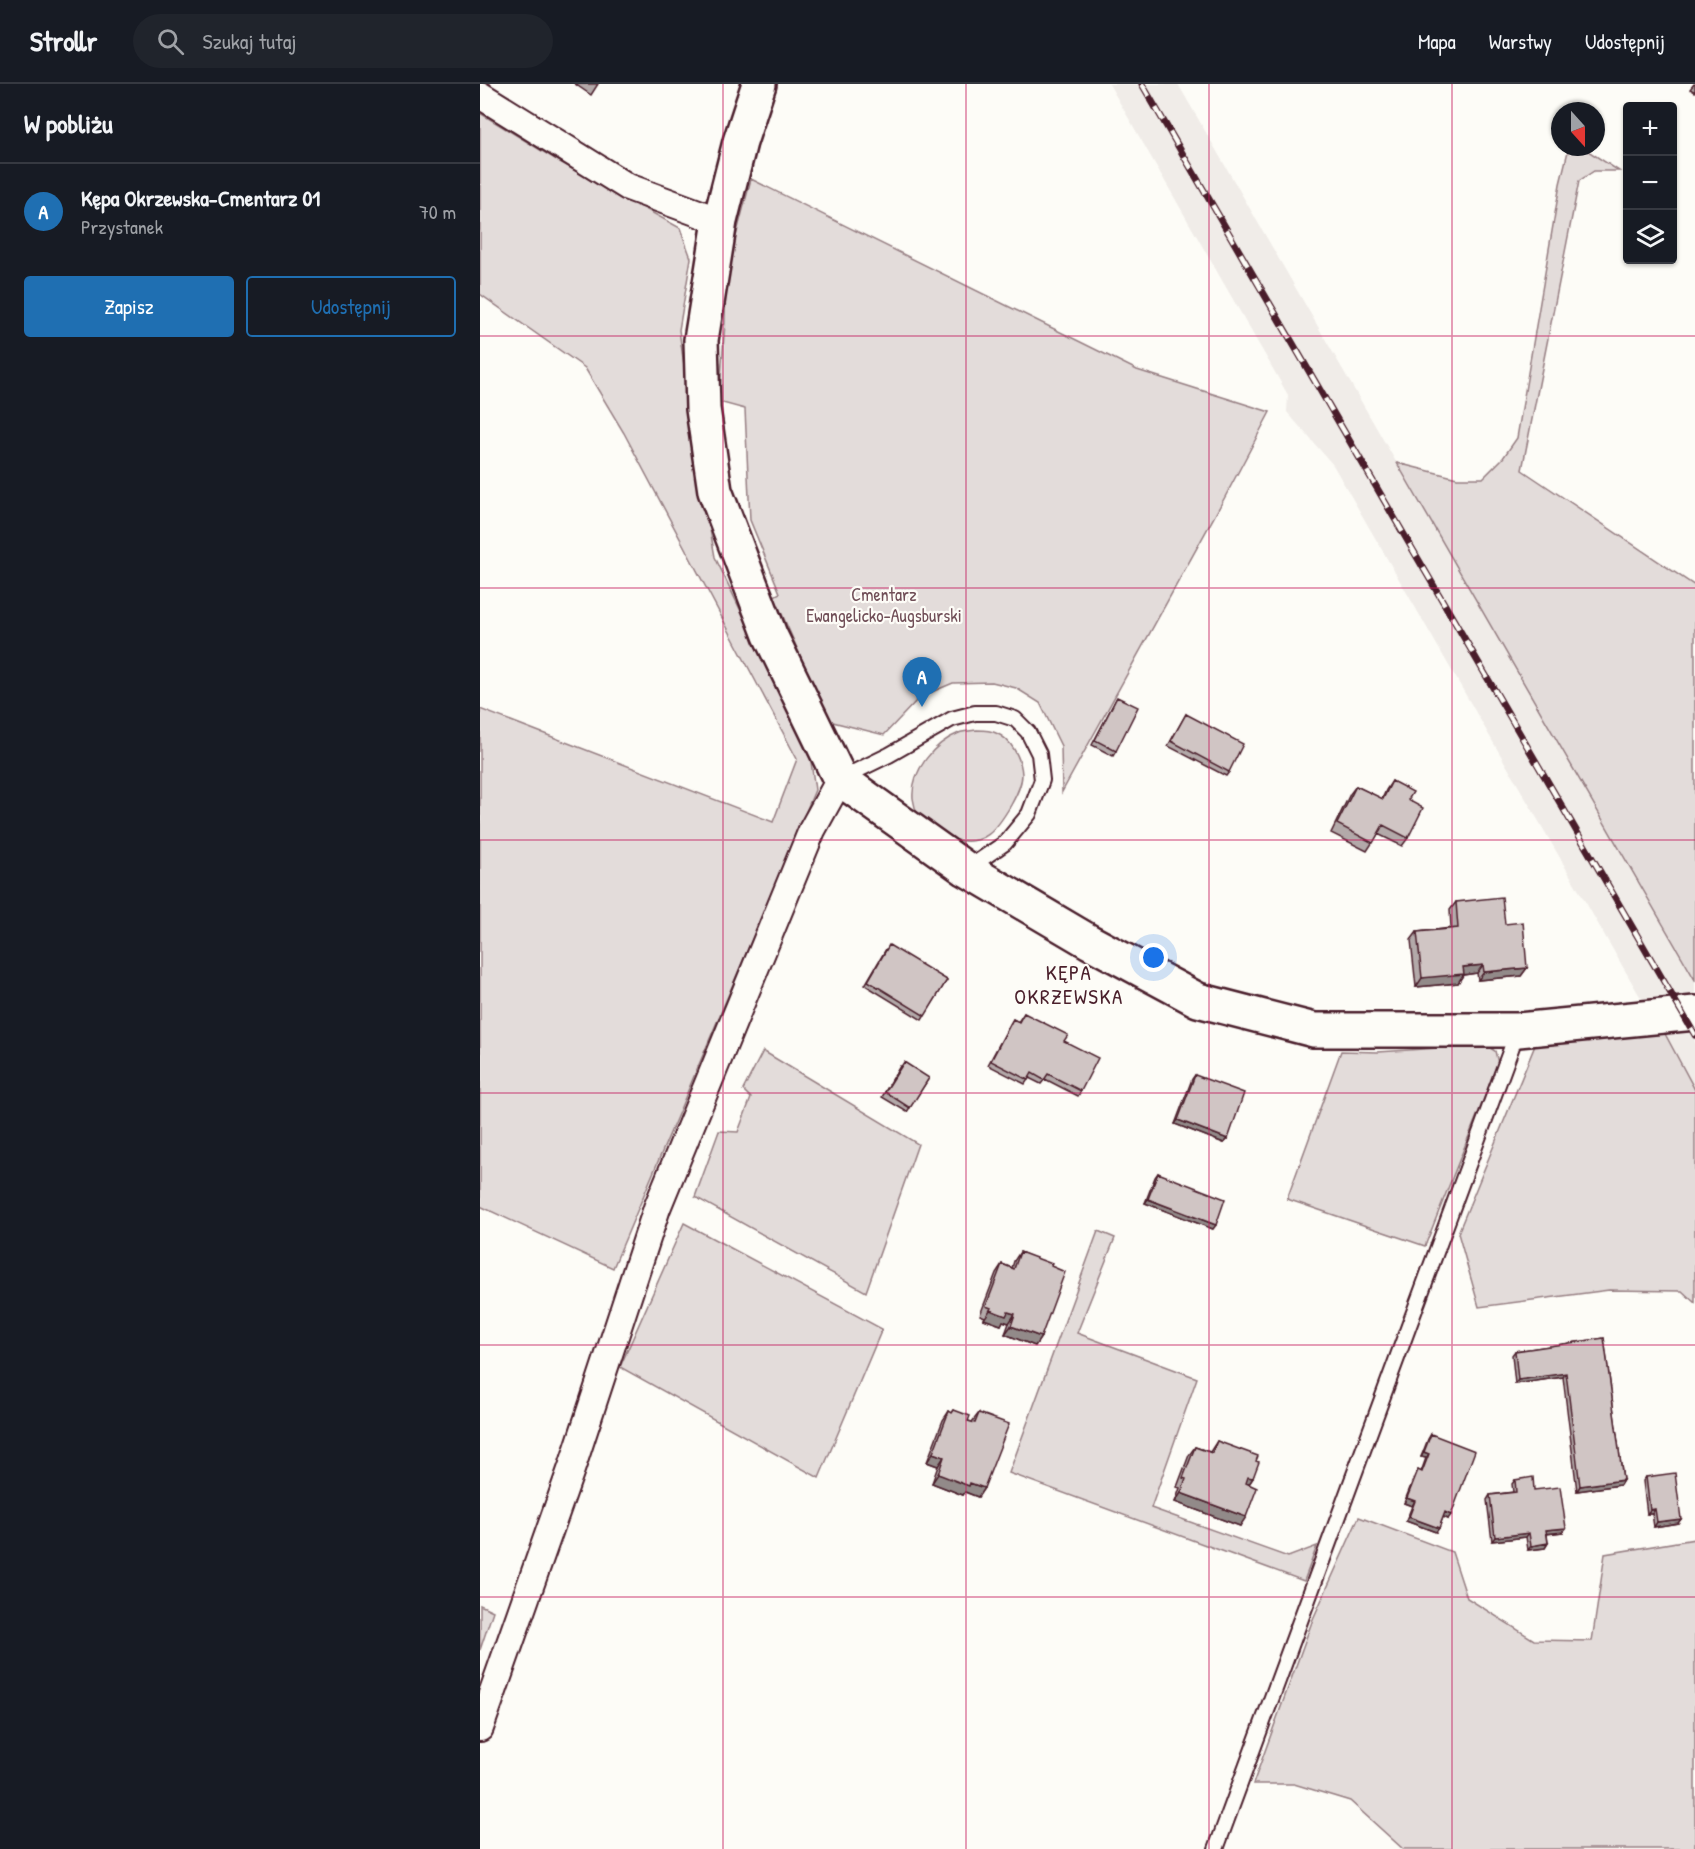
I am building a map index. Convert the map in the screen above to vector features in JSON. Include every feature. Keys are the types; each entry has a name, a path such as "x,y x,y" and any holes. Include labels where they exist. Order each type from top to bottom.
{"street":[{"path":"759,84 740,142 720,221 701,340 703,409 715,491 770,635 840,779 966,869 1090,942 1198,1000 1314,1029 1518,1030 1695,1013"},
{"path":"480,95 628,188 720,221"},
{"path":"480,1728 572,1467 657,1208 812,830 840,779"}],"lane":[{"path":"840,779 889,755 952,719 975,713 996,713 1016,719 1029,732 1039,754 1042,780 1029,814 1005,843 966,869"},
{"path":"1216,1849 1518,1030"}],"shaded area":[{"path":"1109,84 1178,84 1695,980 1695,997 1644,1002 1638,993 1333,465 1287,412 1288,395"},
{"path":"1695,1029 1695,1090 1664,1032"}],"green space":[{"path":"480,113 560,162 680,228 691,258 679,330 697,457 715,557 810,755 815,790 613,1268 480,1206 480,709 773,822 797,759 624,433 585,368 480,294"},
{"path":"1567,156 1596,156 1619,171 1594,171 1579,181 1522,470 1695,586 1695,980 1397,463 1457,478 1483,478 1503,458 1517,438 1560,184"},
{"name":"Cmentarz Ewangelicko-Augsburski","path":"751,179 1137,370 1270,412 1062,792 1061,746 1040,703 1016,688 992,682 953,683 920,697 884,735 829,721 774,596 780,593 750,520 745,409 719,402 726,274"},
{"path":"977,730 994,732 1011,744 1021,768 1022,778 1013,802 995,829 981,839 964,841 944,835 917,816 913,788 920,768 933,751 959,733"},
{"path":"1664,1032 1695,1090 1695,1303 1682,1291 1609,1290 1479,1307 1458,1233 1536,1043"},
{"path":"1485,1045 1495,1051 1498,1063 1425,1246 1287,1199 1341,1051 1378,1052"},
{"path":"763,1051 918,1144 866,1292 695,1197 719,1131 738,1132 751,1098 743,1090"},
{"path":"684,1223 882,1329 819,1478 620,1367"},
{"path":"1098,1231 1115,1238 1077,1333 1197,1378 1151,1508 1288,1557 1317,1546 1304,1581 1009,1473"},
{"path":"1359,1517 1452,1552 1467,1598 1534,1640 1592,1641 1605,1554 1695,1539 1695,1849 1403,1849 1350,1801 1294,1784 1253,1784 1313,1619"},
{"path":"480,1605 493,1611 480,1650"}],"building":[{"path":"1117,697 1138,707 1116,751 1095,740"},
{"path":"1186,714 1243,744 1229,772 1171,741"},
{"path":"1392,781 1413,792 1408,800 1423,808 1408,838 1383,825 1373,843 1337,824 1356,786 1383,799"},
{"path":"1502,897 1505,924 1523,922 1527,968 1484,972 1483,965 1463,967 1464,974 1422,978 1417,932 1458,928 1456,902"},
{"path":"889,945 947,980 925,1016 868,981"},
{"path":"1024,1013 1068,1035 1064,1041 1098,1058 1081,1091 1048,1074 1044,1080 1032,1073 1028,1080 991,1061 1013,1019 1019,1022"},
{"path":"904,1062 929,1078 910,1108 885,1092"},
{"path":"1195,1075 1244,1093 1228,1139 1178,1120"},
{"path":"1158,1173 1225,1199 1216,1225 1148,1199"},
{"path":"1020,1252 1052,1264 1051,1266 1065,1272 1041,1337 1011,1326 1015,1314 1008,1312 1006,1316 986,1306 1002,1264 1014,1269"},
{"path":"1604,1338 1623,1480 1580,1486 1566,1373 1518,1380 1515,1351"},
{"path":"954,1410 970,1416 968,1421 975,1423 979,1413 1009,1424 984,1488 970,1483 969,1486 938,1474 944,1457 933,1453 949,1411 952,1413"},
{"path":"1431,1434 1475,1451 1451,1515 1445,1512 1439,1528 1409,1517 1415,1501 1407,1498 1418,1470 1422,1472 1429,1454 1424,1452"},
{"path":"1217,1441 1258,1456 1256,1461 1259,1462 1253,1478 1248,1477 1246,1483 1257,1488 1246,1517 1181,1493 1186,1479 1183,1478 1195,1447 1212,1453"},
{"path":"1675,1473 1681,1519 1657,1522 1655,1509 1650,1510 1646,1477"},
{"path":"1533,1477 1534,1490 1560,1487 1566,1528 1546,1530 1548,1543 1531,1546 1529,1533 1495,1537 1490,1495 1516,1492 1515,1480"}],"railway":[{"path":"1142,84 1695,1035"}],"place":[{"name":"Kępa Okrzewska-Cmentarz 01","path":"922,707"}],"district":[{"name":"KĘPA OKRZEWSKA","path":"1069,985"}]}
